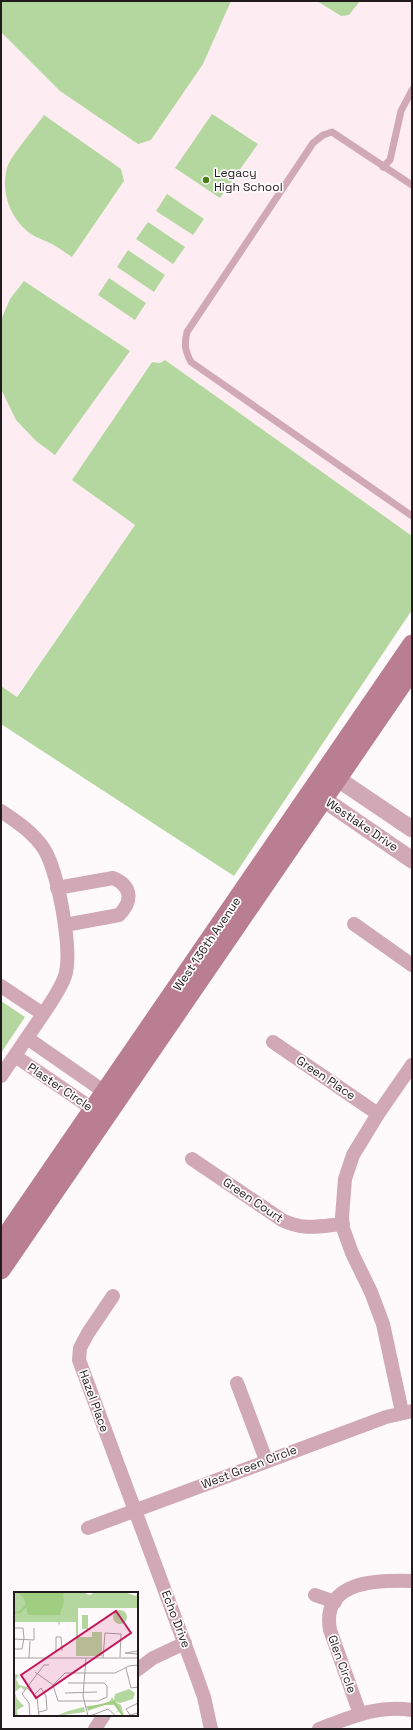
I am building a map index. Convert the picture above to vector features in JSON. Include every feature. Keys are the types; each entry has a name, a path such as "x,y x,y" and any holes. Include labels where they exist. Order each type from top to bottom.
{"main road":[{"name":"West 136th Avenue","path":"331,775 412,644"},
{"name":"West 136th Avenue","path":"1,1243 111,1096 331,775 412,670"},
{"name":"West 136th Avenue","path":"1,1270 99,1113"}],"street":[{"name":"Westlake Drive","path":"331,775 412,829"},
{"name":"Westlake Drive","path":"317,795 412,860"},
{"name":"Plaster Circle","path":"1,810 23,825 44,850 51,865 68,941 68,957 65,975 58,991 1,1076"},
{"path":"57,888 113,878 124,884 129,892 127,904 119,915 65,926"},
{"path":"354,924 412,965"},
{"path":"1,986 43,1014"},
{"name":"Plaster Circle","path":"26,1038 111,1096"},
{"name":"Green Place","path":"273,1042 378,1114"},
{"name":"Plaster Circle","path":"15,1056 99,1113"},
{"path":"407,1412 383,1324 371,1292 352,1253 343,1224 345,1179 349,1164 357,1146 412,1065"},
{"name":"Green Court","path":"192,1159 282,1220 292,1225 305,1228 343,1224"},
{"name":"Hazel Place","path":"113,1296 85,1338 80,1348 79,1360 135,1511"},
{"path":"237,1383 266,1460"},
{"name":"West Green Circle","path":"88,1528 386,1416 407,1412"},
{"name":"Echo Drive","path":"135,1511 185,1642 204,1697 211,1729"},
{"name":"Glen Circle","path":"360,1714 330,1630 330,1611 335,1602 345,1591 354,1586 378,1580 412,1581"},
{"path":"315,1595 335,1602"},
{"path":"138,1669 153,1658 185,1642"},
{"path":"319,1729 360,1714 383,1709 412,1710"},
{"path":"95,1729 103,1716"}],"lane":[{"path":"383,167 390,160 401,112 412,90"},
{"path":"412,185 332,132 323,135 312,143 186,332 184,342 186,353 191,362 412,516"}],"shaded area":[{"name":"Legacy High School","path":"1,1 412,1 412,536 165,360 160,363 152,361 72,480 135,525 16,697 1,686"}],"green space":[{"path":"1,1 231,1 203,64 151,140 138,144 60,91 1,32"},
{"path":"317,1 360,1 349,15 341,16"},
{"path":"212,114 258,144 220,198 175,168"},
{"path":"44,115 121,169 124,181 72,257 54,245 30,233 20,225 7,201 5,192 8,165"},
{"path":"167,194 204,219 193,235 156,211"},
{"path":"148,222 185,247 173,264 136,239"},
{"path":"128,250 165,275 154,292 117,267"},
{"path":"109,278 146,303 135,320 98,295"},
{"path":"24,281 130,351 55,455 36,441 16,420 1,389 1,320 10,299"},
{"path":"165,360 412,536 412,610 234,876 1,724 1,686 17,697 135,525 72,480 152,362 160,363"},
{"path":"1,1001 25,1017 1,1053"}],"place":[{"name":"Legacy High School","path":"206,180"}]}
